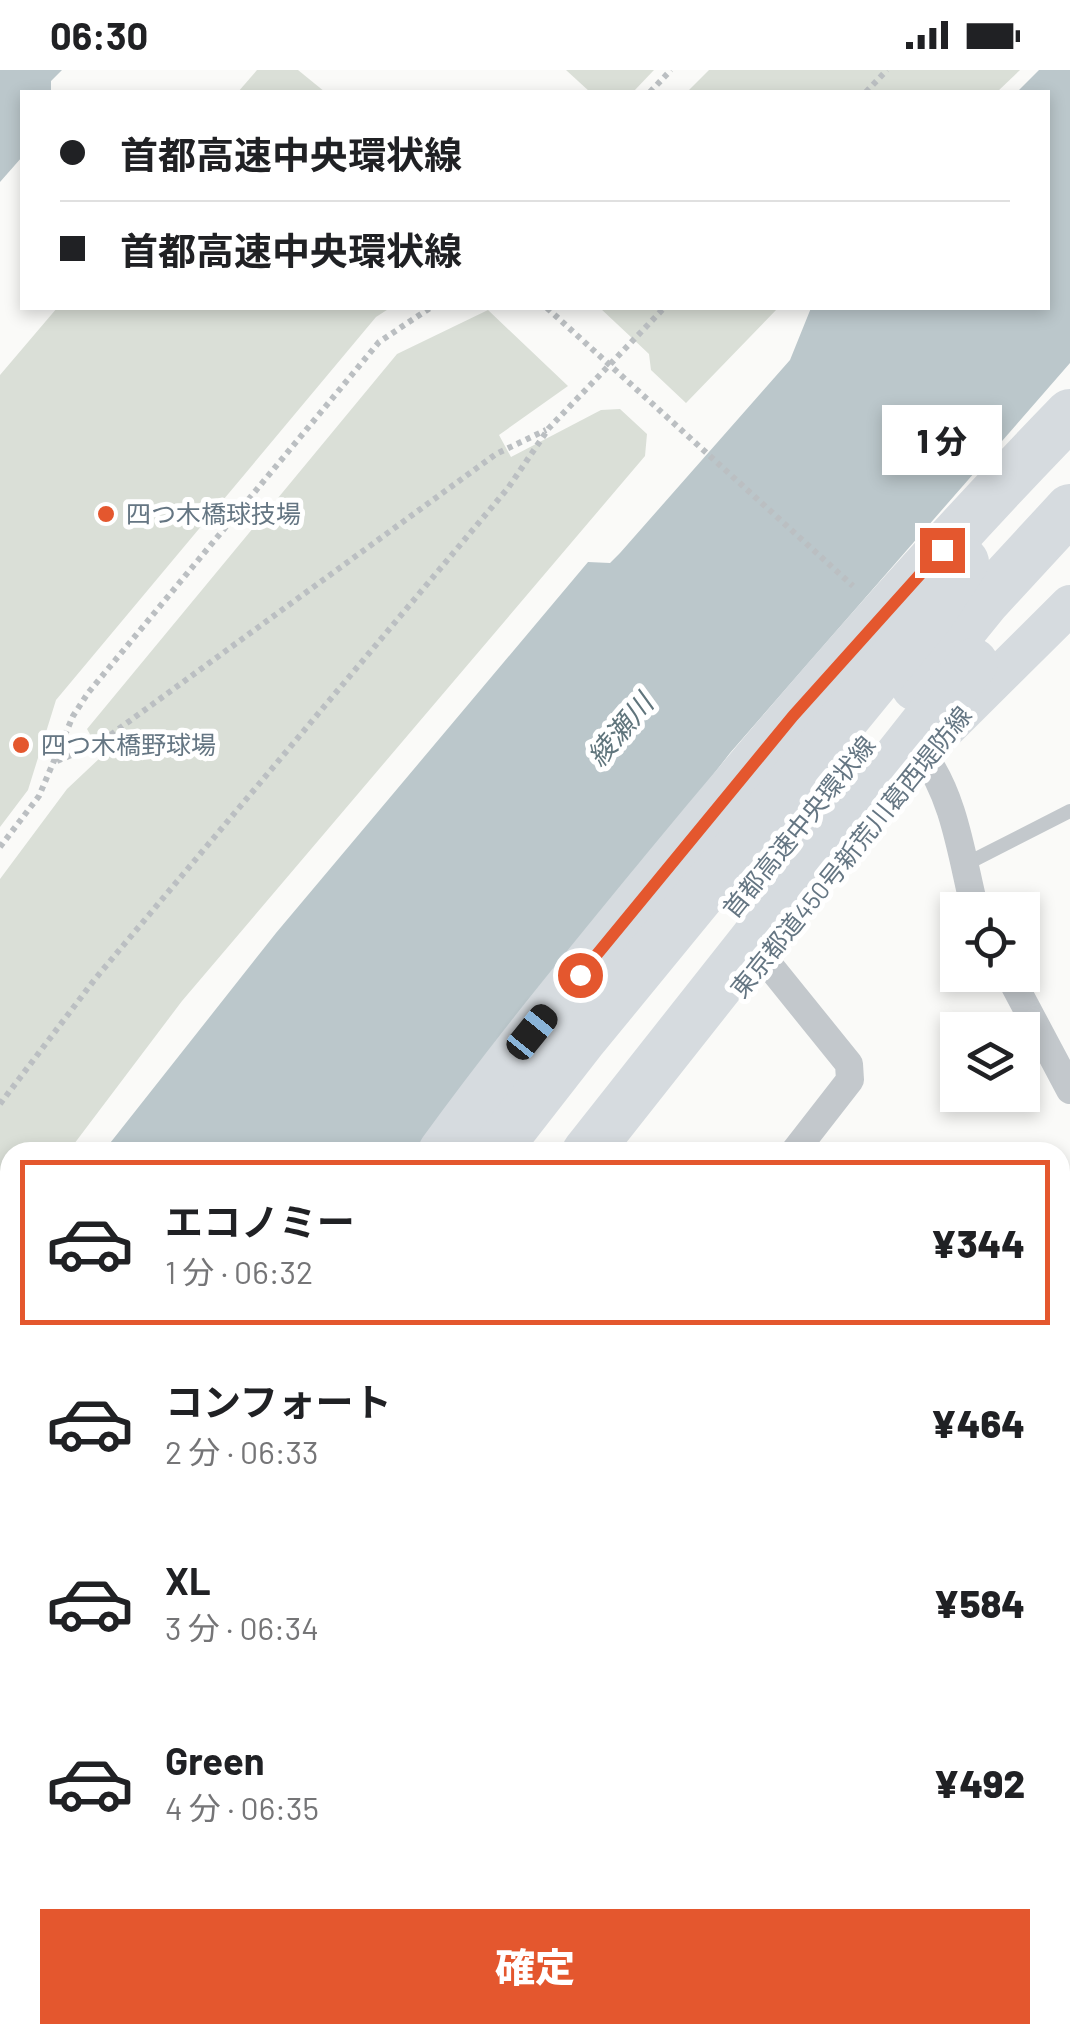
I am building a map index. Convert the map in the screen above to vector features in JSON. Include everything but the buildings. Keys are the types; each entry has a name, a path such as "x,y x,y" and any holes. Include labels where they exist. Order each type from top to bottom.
{"highway":[{"path":"449,1142 509,1061 793,716 1058,426"},
{"path":"502,1142 930,614 1058,426"},
{"name":"首都高速中央環状線","path":"546,1142 610,1056 985,601 1070,508"},
{"path":"595,1142 917,737 1070,536"}],"main road":[{"name":"東京都道450号新荒川葛西堤防線","path":"639,1106 765,960 923,755 1070,605"},
{"path":"598,1142 639,1106"},
{"path":"612,1142 639,1106"}],"street":[{"path":"923,755 937,774 971,892"},
{"path":"765,960 849,1064 850,1080 802,1142"},
{"path":"1018,992 1070,1090"}],"lane":[{"path":"963,865 1070,811"}],"path":[{"path":"652,90 671,70"},
{"path":"868,90 886,70"},
{"path":"0,847 39,796 73,716 88,693 379,342 427,310"},
{"path":"549,310 864,597"},
{"path":"0,1104 96,979 508,488 549,428 662,310"},
{"path":"56,762 98,744 496,454 549,428"}],"shaded area":[{"path":"257,70 298,70 323,90 240,90"},
{"path":"566,70 654,70 635,90 588,90"},
{"path":"709,70 1020,70 999,90 689,90"},
{"name":"四つ木橋球技場","path":"55,310 387,310 376,317 56,700 28,790 0,827 0,375"},
{"path":"488,310 568,386 499,435 511,457 601,410 620,409 647,434 645,456 182,1001 76,1142 0,1142 0,879 67,789 102,756 87,729 397,354"},
{"path":"602,310 776,310 686,403 651,370 649,354"}],"water":[{"path":"0,70 62,70 51,81 51,90 20,90 20,159 0,182"},
{"name":"綾瀬川","path":"1039,70 1070,70 1070,363 730,753 429,1142 111,1142 276,933 588,562 610,563 620,553 790,360 810,310 1050,310 1050,90 1019,90"}],"place":[{"name":"四つ木橋球技場","path":"106,514"},
{"name":"四つ木橋野球場","path":"21,745"}],"route":[{"path":"580,975 793,716 942,550"}]}
